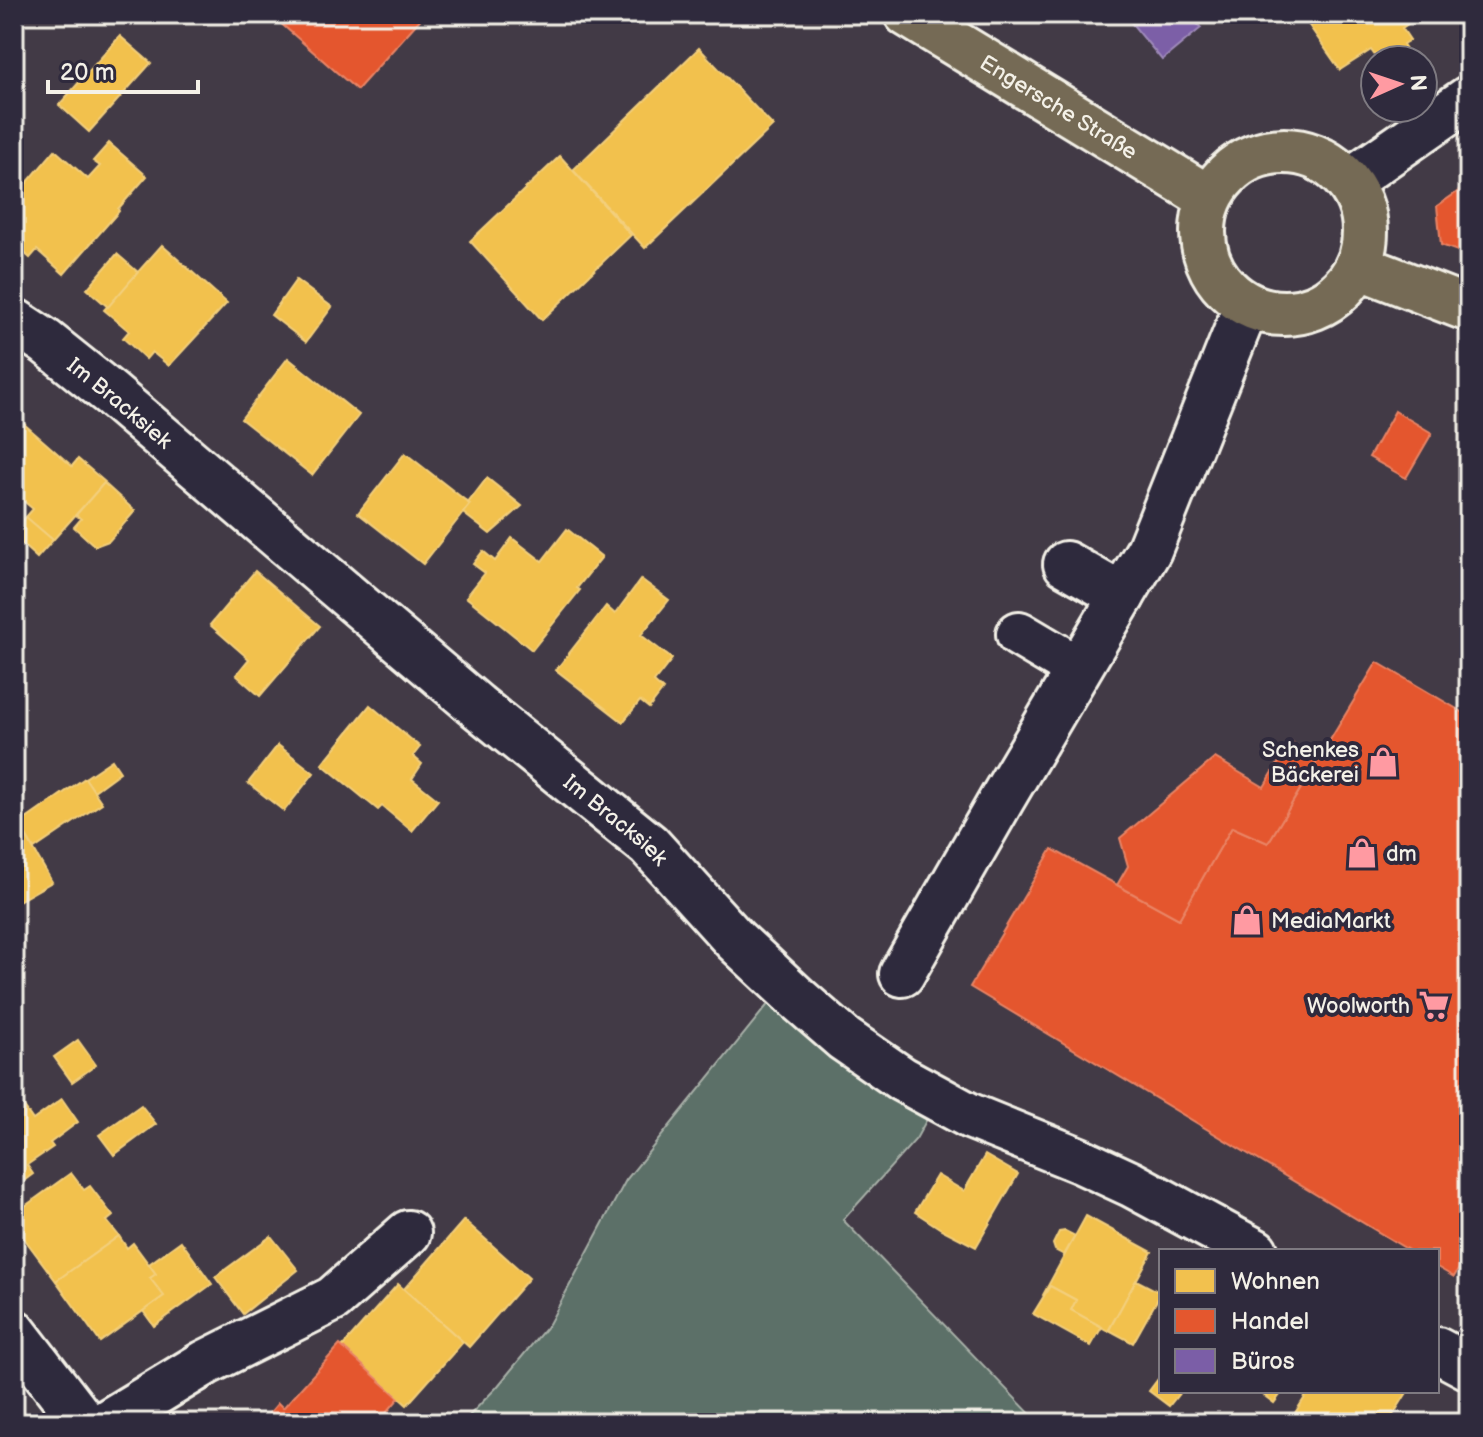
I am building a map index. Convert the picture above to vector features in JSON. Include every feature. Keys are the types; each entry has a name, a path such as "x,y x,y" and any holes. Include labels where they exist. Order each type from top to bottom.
{"main road":[{"name":"Engersche Straße","path":"907,14 1209,198"},
{"path":"1275,151 1303,152 1328,163 1348,182 1360,202 1365,223 1364,245 1358,266 1343,288 1323,304 1298,313 1272,313 1247,305 1227,290 1212,270 1204,246 1203,222 1209,198 1226,174 1248,158 1275,151"},
{"path":"1358,266 1469,309"}],"street":[{"path":"1348,182 1469,98"},
{"path":"902,974 1149,550 1247,305"},
{"name":"Im Bracksiek","path":"14,321 46,342 111,394 477,706 649,845 735,940 844,1039 902,1079 970,1116 1131,1184 1251,1249"},
{"path":"1066,564 1122,596"},
{"path":"1019,634 1078,669"},
{"path":"106,1423 205,1363 333,1299 408,1233"},
{"path":"14,1332 84,1423"},
{"path":"1439,1351 1469,1367"}],"green space":[{"path":"769,1003 837,1060 932,1110 916,1139 843,1220 1039,1423 462,1423 497,1387 549,1324 626,1180"}],"building: Wohnen":[{"path":"1301,14 1422,14 1402,28 1410,40 1403,44 1359,44 1359,58 1340,70"},
{"path":"120,36 151,63 89,132 59,105"},
{"path":"699,48 773,126 645,248 573,170"},
{"path":"109,143 147,176 64,274 37,250 30,258 14,244 14,198 55,150 88,179 100,166 93,161"},
{"path":"560,156 631,235 542,320 470,241"},
{"path":"162,245 227,303 169,366 152,352 146,359 123,338 129,331 104,310"},
{"path":"117,254 138,272 108,307 87,289"},
{"path":"296,280 332,307 306,342 271,315"},
{"path":"288,358 359,415 312,475 241,419"},
{"path":"14,415 24,424 14,435"},
{"path":"24,424 72,466 78,459 105,482 53,540 26,517 33,509 14,493 14,435"},
{"path":"405,453 470,504 423,564 358,513"},
{"path":"487,478 522,506 490,534 463,513"},
{"path":"104,483 135,511 109,541 95,546 74,527 81,519 76,515"},
{"path":"26,517 53,540 37,558 14,537 14,530"},
{"path":"567,529 602,557 532,650 466,597 485,573 473,564 483,551 495,561 512,538 542,561"},
{"path":"255,571 320,626 260,696 236,675 249,659 210,625"},
{"path":"641,579 669,600 641,635 672,659 654,682 663,690 649,708 640,701 623,722 556,670 606,606 615,614"},
{"path":"370,705 420,747 413,756 422,764 412,779 438,800 412,831 382,806 378,810 322,764"},
{"path":"278,745 314,773 284,811 248,783"},
{"path":"112,760 120,772 94,791 85,778"},
{"path":"85,778 102,803 34,849 19,824"},
{"path":"19,824 52,882 17,902 14,897 14,826"},
{"path":"78,1040 96,1065 72,1082 54,1057"},
{"path":"17,1097 33,1120 62,1099 78,1122 50,1143 53,1147 27,1165 33,1174 14,1184 14,1099"},
{"path":"141,1105 156,1124 114,1155 99,1135"},
{"path":"985,1155 1018,1174 976,1247 915,1212 937,1175 964,1191"},
{"path":"71,1173 84,1190 90,1186 113,1216 107,1221 119,1236 56,1281 14,1225 14,1214"},
{"path":"1086,1216 1152,1252 1108,1331 1071,1310 1076,1300 1050,1286 1043,1295"},
{"path":"464,1220 529,1278 469,1347 404,1289"},
{"path":"1065,1231 1075,1236 1064,1255 1055,1250 1053,1244 1059,1232"},
{"path":"119,1236 127,1248 133,1243 156,1274 150,1278 164,1296 100,1342 56,1281"},
{"path":"271,1236 298,1270 243,1314 215,1277"},
{"path":"181,1241 212,1284 154,1326 143,1311 164,1296 150,1278 156,1274 149,1264"},
{"path":"1136,1280 1159,1292 1133,1343 1109,1330"},
{"path":"398,1284 463,1342 407,1405 342,1347"},
{"path":"1050,1286 1076,1300 1071,1310 1102,1327 1091,1346 1033,1314"},
{"path":"1159,1378 1159,1393 1179,1393 1169,1406 1149,1391"},
{"path":"1261,1393 1282,1393 1274,1403"},
{"path":"1308,1393 1407,1393 1388,1423 1311,1423 1295,1413"}],"building: Handel":[{"path":"270,14 425,14 357,90"},
{"path":"1469,184 1469,255 1441,245 1437,206"},
{"path":"1395,411 1432,433 1406,478 1369,457"},
{"path":"1377,662 1469,716 1469,1251 1454,1277 1439,1268 1439,1249 1407,1249 970,987 1052,849 1179,919 1232,827 1268,843"},
{"path":"1291,742 1319,758 1268,843 1232,827 1179,919 1117,885 1128,866 1120,838 1215,758 1264,787"},
{"path":"340,1345 399,1398 381,1419 385,1423 261,1423 278,1403 283,1408"}],"building: Büros":[{"path":"1124,14 1189,14 1201,28 1162,60"}],"place":[{"name":"Schenkes Bäckerei","path":"1383,762"},
{"name":"dm","path":"1362,853"},
{"name":"MediaMarkt","path":"1247,920"},
{"name":"Woolworth","path":"1434,1005"}]}
